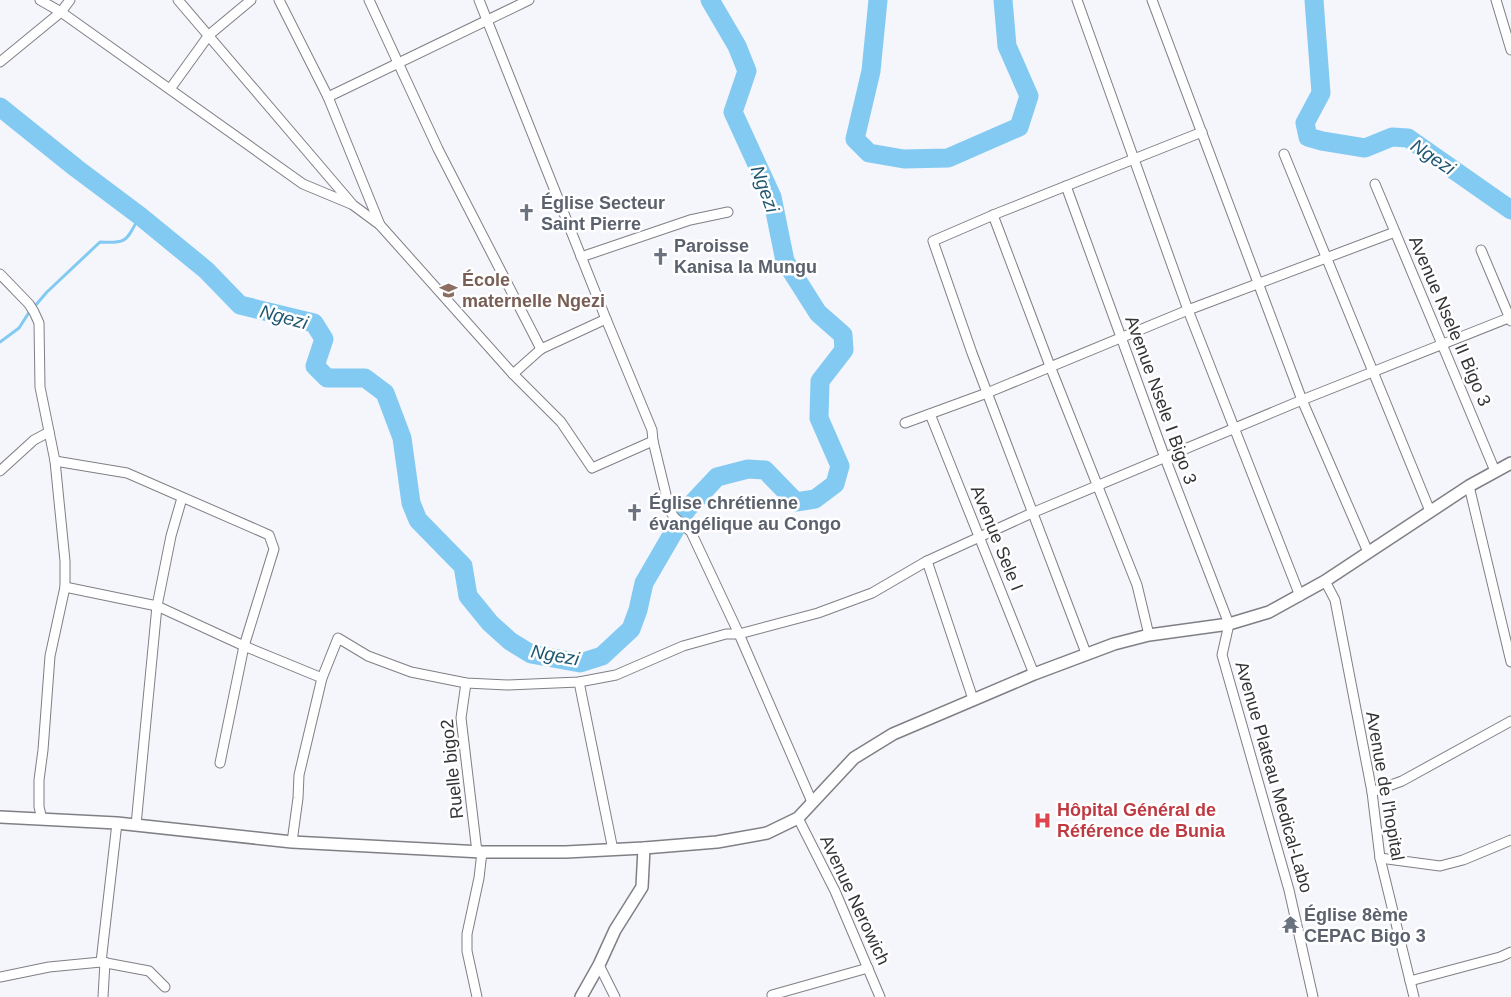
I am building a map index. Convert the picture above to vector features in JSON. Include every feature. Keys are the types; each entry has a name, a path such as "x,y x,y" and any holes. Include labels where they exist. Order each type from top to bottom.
{"street":[{"path":"40,0 61,12 303,184 353,205"},
{"path":"0,62 61,12 70,0"},
{"path":"178,0 353,205 380,225 513,374 561,422 592,468 653,442"},
{"path":"170,89 209,35 250,0"},
{"path":"280,0 328,98 380,225"},
{"path":"369,0 438,149 541,349"},
{"path":"479,0 652,430 653,442 670,511 691,532 812,802"},
{"path":"328,98 529,0"},
{"path":"1077,0 1188,310 1300,596"},
{"path":"1152,0 1302,400 1368,552"},
{"path":"1496,0 1511,50"},
{"path":"1086,653 986,392 933,241 1202,132"},
{"path":"1284,154 1430,511"},
{"name":"Avenue Nsele II Bigo 3","path":"1376,184 1494,471"},
{"name":"Avenue Nsele I Bigo 3","path":"1066,186 1165,458 1229,624"},
{"path":"581,257 690,220 728,212"},
{"path":"994,215 1050,366 1137,585 1149,635"},
{"path":"905,423 1188,310 1395,232"},
{"path":"292,842 299,775 322,678 338,638 368,656 411,672 466,683 507,685 579,682 616,675 683,646 818,613 872,593 927,561 1032,513 1372,371 1510,318 1481,250"},
{"path":"0,274 32,308 39,323 40,387 55,461 65,561 65,587 50,656 39,780 39,808 42,819"},
{"path":"513,374 541,349 606,319"},
{"name":"Avenue Sele I","path":"930,414 1034,674"},
{"path":"0,471 34,440 49,432"},
{"path":"55,461 127,473 269,535 274,549 244,646 220,763"},
{"path":"0,817 117,823 292,842 480,852 566,852 644,848 717,842 767,833 798,818 854,758 893,734 1086,653 1149,635 1229,624 1269,612 1325,581 1469,486 1511,463"},
{"path":"1469,486 1511,662"},
{"path":"136,826 157,606 171,536 182,498"},
{"path":"927,561 973,700"},
{"name":"Avenue de l'hopital","path":"1325,581 1335,600 1372,792 1380,858 1414,997"},
{"path":"65,587 157,606 244,646 322,678"},
{"name":"Avenue Plateau Medical-Labo","path":"1229,624 1222,655 1289,890 1314,997"},
{"path":"579,682 613,850"},
{"name":"Ruelle bigo2","path":"466,683 461,718 480,852 479,878 467,934 467,951 477,997"},
{"path":"1372,792 1402,781 1511,721"},
{"name":"Avenue Nerowich","path":"798,818 835,891 880,997"},
{"path":"103,997 103,962 117,823"},
{"path":"1380,858 1440,866 1463,860 1511,840"},
{"path":"581,997 599,965 615,930 642,887 644,848"},
{"path":"1410,981 1500,957 1511,952"},
{"path":"0,978 49,968 103,962 149,970 165,987"},
{"path":"599,965 615,997"},
{"path":"772,995 868,968"}],"waterway":[{"name":"Ngezi","path":"0,107 206,270 240,305 314,323 324,339 315,366 327,378 365,378 385,393 402,438 411,503 418,520 463,566 468,596 490,623 510,641 531,654 580,663 602,656 631,629 638,610 644,583 687,509 717,477 748,469 765,470 796,502 815,499 835,484 840,466 819,418 820,381 844,350 843,335 818,313 785,261 772,197 733,112 747,71 737,46 710,0"},
{"name":"Ngezi","path":"878,0 871,71 855,139 869,153 904,159 948,158 1019,127 1029,96 1007,46 1003,0"},
{"name":"Ngezi","path":"1314,0 1321,93 1305,123 1308,137 1365,148 1392,137 1408,138 1511,210"},
{"path":"0,342 19,328 47,292 100,242 122,241 129,235 140,216"}],"place":[{"name":"Église Secteur Saint Pierre","path":"527,213"},
{"name":"Paroisse Kanisa la Mungu","path":"660,256"},
{"name":"École maternelle Ngezi","path":"448,290"},
{"name":"Église chrétienne évangélique au Congo","path":"635,513"},
{"name":"Hôpital Général de Référence de Bunia","path":"1043,820"},
{"name":"Église 8ème CEPAC Bigo 3","path":"1290,925"}]}
